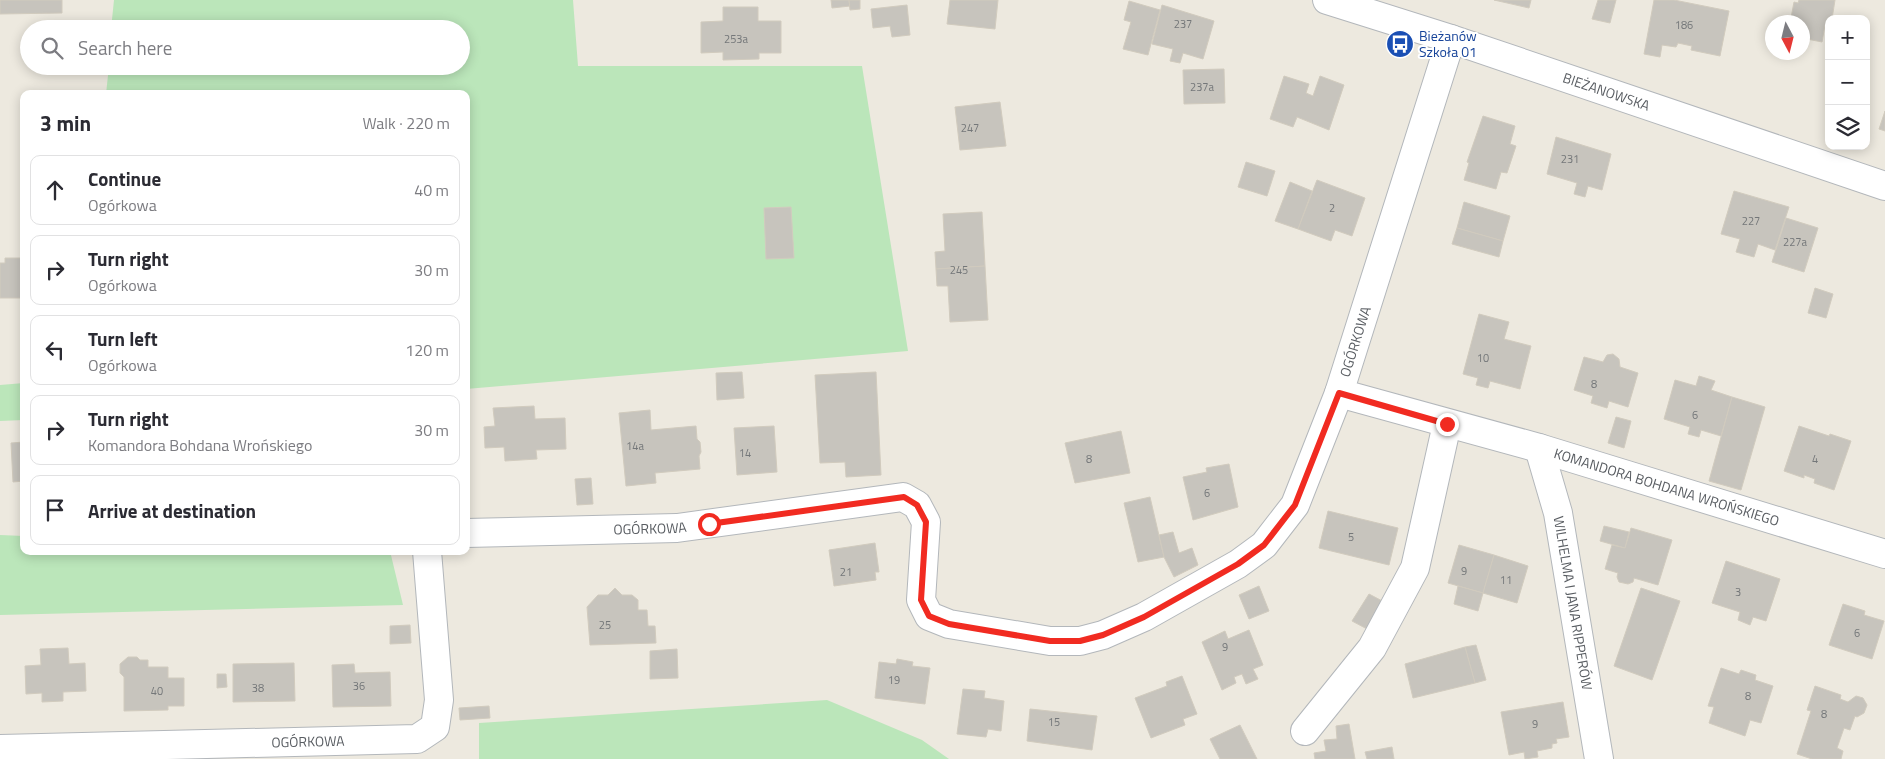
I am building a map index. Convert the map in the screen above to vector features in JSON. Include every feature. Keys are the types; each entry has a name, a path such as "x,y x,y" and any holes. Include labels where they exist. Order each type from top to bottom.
{"street":[{"name":"BIEŻANOWSKA","path":"1327,0 1451,39 1885,186"},
{"name":"OGÓRKOWA","path":"470,533 677,528 904,497 917,505 926,522 921,600 929,616 949,624 1050,641 1080,641 1103,635 1144,617 1238,564 1264,545 1295,505 1339,393 1451,39"},
{"name":"KOMANDORA BOHDANA WROŃSKIEGO","path":"1339,393 1540,448 1885,554"},
{"path":"1305,731 1372,648 1415,568 1447,424"},
{"name":"WILHELMA I JANA RIPPERÓW","path":"1540,448 1558,512 1599,759"},
{"name":"OGÓRKOWA","path":"0,749 416,739 434,727 439,700 427,555"}],"green space":[{"path":"114,0 573,0 578,66 862,66 908,351 470,389 470,90 106,90 108,75 470,75 470,20 112,20"},
{"path":"20,383 20,420 0,421 0,385"},
{"path":"0,535 20,536 20,555 391,555 403,605 0,615"},
{"path":"827,700 922,740 949,759 479,759 479,723"}],"building":[{"path":"0,0 62,0 62,13 0,14"},
{"path":"831,0 849,0 850,6 832,8"},
{"path":"849,0 860,0 860,9 850,10"},
{"path":"950,0 998,0 995,29 947,24"},
{"path":"1494,0 1531,0 1529,8"},
{"path":"1598,0 1616,0 1610,23 1592,19"},
{"path":"1654,0 1674,0 1729,11 1720,56 1691,50 1692,46 1678,43 1676,47 1662,45 1660,57 1644,54"},
{"path":"1799,0 1835,0 1833,15 1825,15 1822,42 1810,40 1810,15 1792,15 1794,2 1798,3"},
{"path":"1129,1 1160,10 1148,55 1123,49 1131,22 1124,20"},
{"path":"907,5 910,35 892,37 890,26 873,28 871,9"},
{"path":"1162,5 1214,21 1203,59 1183,53 1180,63 1170,61 1173,49 1152,44"},
{"path":"723,7 758,7 758,21 781,21 781,53 759,53 759,59 723,60 723,52 701,53 701,22 723,21"},
{"path":"1224,69 1225,103 1184,104 1183,70"},
{"path":"1284,76 1309,84 1306,93 1313,96 1320,76 1344,85 1329,130 1297,117 1293,127 1270,119"},
{"path":"1000,102 1006,146 960,150 955,107"},
{"path":"1885,111 1885,131 1879,129"},
{"path":"1483,116 1515,126 1510,144 1516,146 1507,173 1501,172 1496,189 1464,180 1469,163 1467,162"},
{"path":"1556,137 1611,154 1602,190 1588,186 1585,197 1574,194 1577,183 1547,174"},
{"path":"1246,162 1275,171 1267,196 1238,187"},
{"path":"1317,180 1365,198 1352,236 1335,230 1331,241 1298,229"},
{"path":"1290,182 1312,191 1298,229 1275,221"},
{"path":"1734,191 1789,207 1775,250 1758,244 1754,257 1736,252 1740,239 1721,234"},
{"path":"1464,202 1510,216 1503,241 1457,228"},
{"path":"791,207 794,258 766,259 764,208"},
{"path":"982,212 985,266 936,269 935,252 945,251 943,214"},
{"path":"1786,218 1818,228 1804,272 1772,262"},
{"path":"1457,228 1503,241 1499,257 1452,244"},
{"path":"5,258 20,258 20,298 0,298 0,263 5,263"},
{"path":"985,266 988,320 950,322 948,286 937,286 936,269"},
{"path":"1815,288 1833,294 1826,318 1808,313"},
{"path":"1479,314 1509,322 1504,339 1531,346 1520,389 1490,381 1488,388 1476,385 1478,378 1463,374"},
{"path":"1613,354 1619,359 1620,367 1638,373 1628,407 1609,401 1607,408 1591,403 1593,396 1574,390 1584,357 1603,362 1607,355"},
{"path":"742,372 744,398 717,400 716,373"},
{"path":"876,372 881,475 846,477 845,462 820,463 815,375"},
{"path":"1699,376 1715,381 1711,390 1732,397 1721,436 1701,430 1699,437 1688,434 1690,427 1664,419 1675,380 1696,386"},
{"path":"1732,397 1765,407 1741,490 1709,481"},
{"path":"534,406 535,419 565,418 566,449 536,450 537,459 505,461 504,447 485,448 484,427 495,426 493,408"},
{"path":"650,410 651,430 696,426 701,452 699,456 700,469 655,473 656,483 626,486 619,413"},
{"path":"1616,417 1631,421 1624,448 1608,443"},
{"path":"774,426 777,472 737,475 734,428"},
{"path":"1799,426 1851,441 1834,490 1814,483 1815,479 1804,475 1804,478 1784,471"},
{"path":"1121,431 1130,473 1075,483 1065,443"},
{"path":"20,442 20,481 13,482 11,443"},
{"path":"1229,464 1238,507 1193,520 1183,477 1207,472 1206,468"},
{"path":"591,478 593,504 577,505 575,479"},
{"path":"1150,497 1164,557 1138,562 1124,503"},
{"path":"1328,511 1398,528 1389,565 1319,548"},
{"path":"1604,526 1629,532 1625,548 1600,541"},
{"path":"1631,528 1672,540 1658,585 1634,578 1633,582 1628,584 1619,582 1618,573 1605,569 1612,545 1625,548"},
{"path":"1173,532 1179,553 1192,548 1198,565 1174,577 1164,557 1159,535"},
{"path":"875,543 879,572 875,572 876,580 834,586 829,550"},
{"path":"1459,545 1494,555 1483,593 1448,583"},
{"path":"1494,555 1528,566 1517,603 1483,593"},
{"path":"1726,561 1780,579 1766,621 1753,617 1750,625 1738,620 1740,612 1712,603"},
{"path":"1259,586 1269,611 1249,619 1239,595"},
{"path":"1458,586 1483,593 1478,611 1454,604"},
{"path":"615,588 622,595 632,595 638,600 638,610 647,610 648,626 655,626 656,643 590,645 587,607 598,595 608,595"},
{"path":"1641,588 1680,601 1652,680 1614,666"},
{"path":"1369,594 1386,603 1369,630 1352,621"},
{"path":"1843,604 1865,611 1864,615 1884,621 1872,659 1829,645"},
{"path":"410,625 411,643 390,644 390,626"},
{"path":"1249,630 1263,665 1253,669 1258,679 1246,684 1242,674 1234,677 1236,683 1222,690 1202,642 1225,631 1228,639"},
{"path":"1476,645 1486,680 1475,683 1465,647"},
{"path":"1465,647 1475,683 1413,698 1405,664"},
{"path":"68,648 69,664 85,663 86,691 63,692 63,701 42,702 42,693 26,694 25,666 41,665 40,649"},
{"path":"677,649 678,678 650,679 650,651"},
{"path":"128,657 148,660 148,667 168,667 168,678 184,678 184,706 168,706 168,710 124,711 124,677 120,673 120,664"},
{"path":"897,659 913,662 912,666 930,668 925,704 875,698 879,662 896,664"},
{"path":"294,663 295,701 233,702 233,664"},
{"path":"354,664 355,673 390,672 391,706 333,707 332,665"},
{"path":"1721,668 1739,674 1741,670 1756,675 1755,680 1773,686 1761,723 1750,720 1745,736 1709,723 1714,707 1708,706"},
{"path":"217,674 226,674 227,687 217,688"},
{"path":"1182,676 1197,714 1183,719 1185,725 1151,738 1135,698 1167,686 1166,682"},
{"path":"1815,686 1841,695 1840,699 1848,702 1856,696 1863,698 1867,705 1864,713 1857,717 1855,716 1850,730 1844,728 1837,748 1843,751 1841,759 1812,759 1797,754 1811,711 1807,710"},
{"path":"963,689 985,691 984,698 1004,701 1001,731 988,729 986,737 957,734"},
{"path":"1563,702 1569,737 1556,739 1557,743 1552,744 1552,748 1537,751 1538,757 1525,759 1524,752 1509,755 1501,712"},
{"path":"489,706 490,718 460,720 459,708"},
{"path":"1030,709 1097,716 1092,750 1027,741"},
{"path":"1349,724 1355,759 1315,759 1314,753 1326,751 1324,740 1337,739 1336,726"},
{"path":"1240,725 1257,759 1220,759 1210,739"},
{"path":"1392,747 1394,759 1367,759 1365,752"}],"place":[{"name":"Bieżanów Szkoła 01","path":"1400,44"}],"route":[{"path":"709,524 904,497 917,505 926,522 921,600 929,616 949,624 1007,632 1050,641 1080,641 1103,635 1144,617 1238,564 1264,545 1295,505 1339,393 1447,424"}]}
